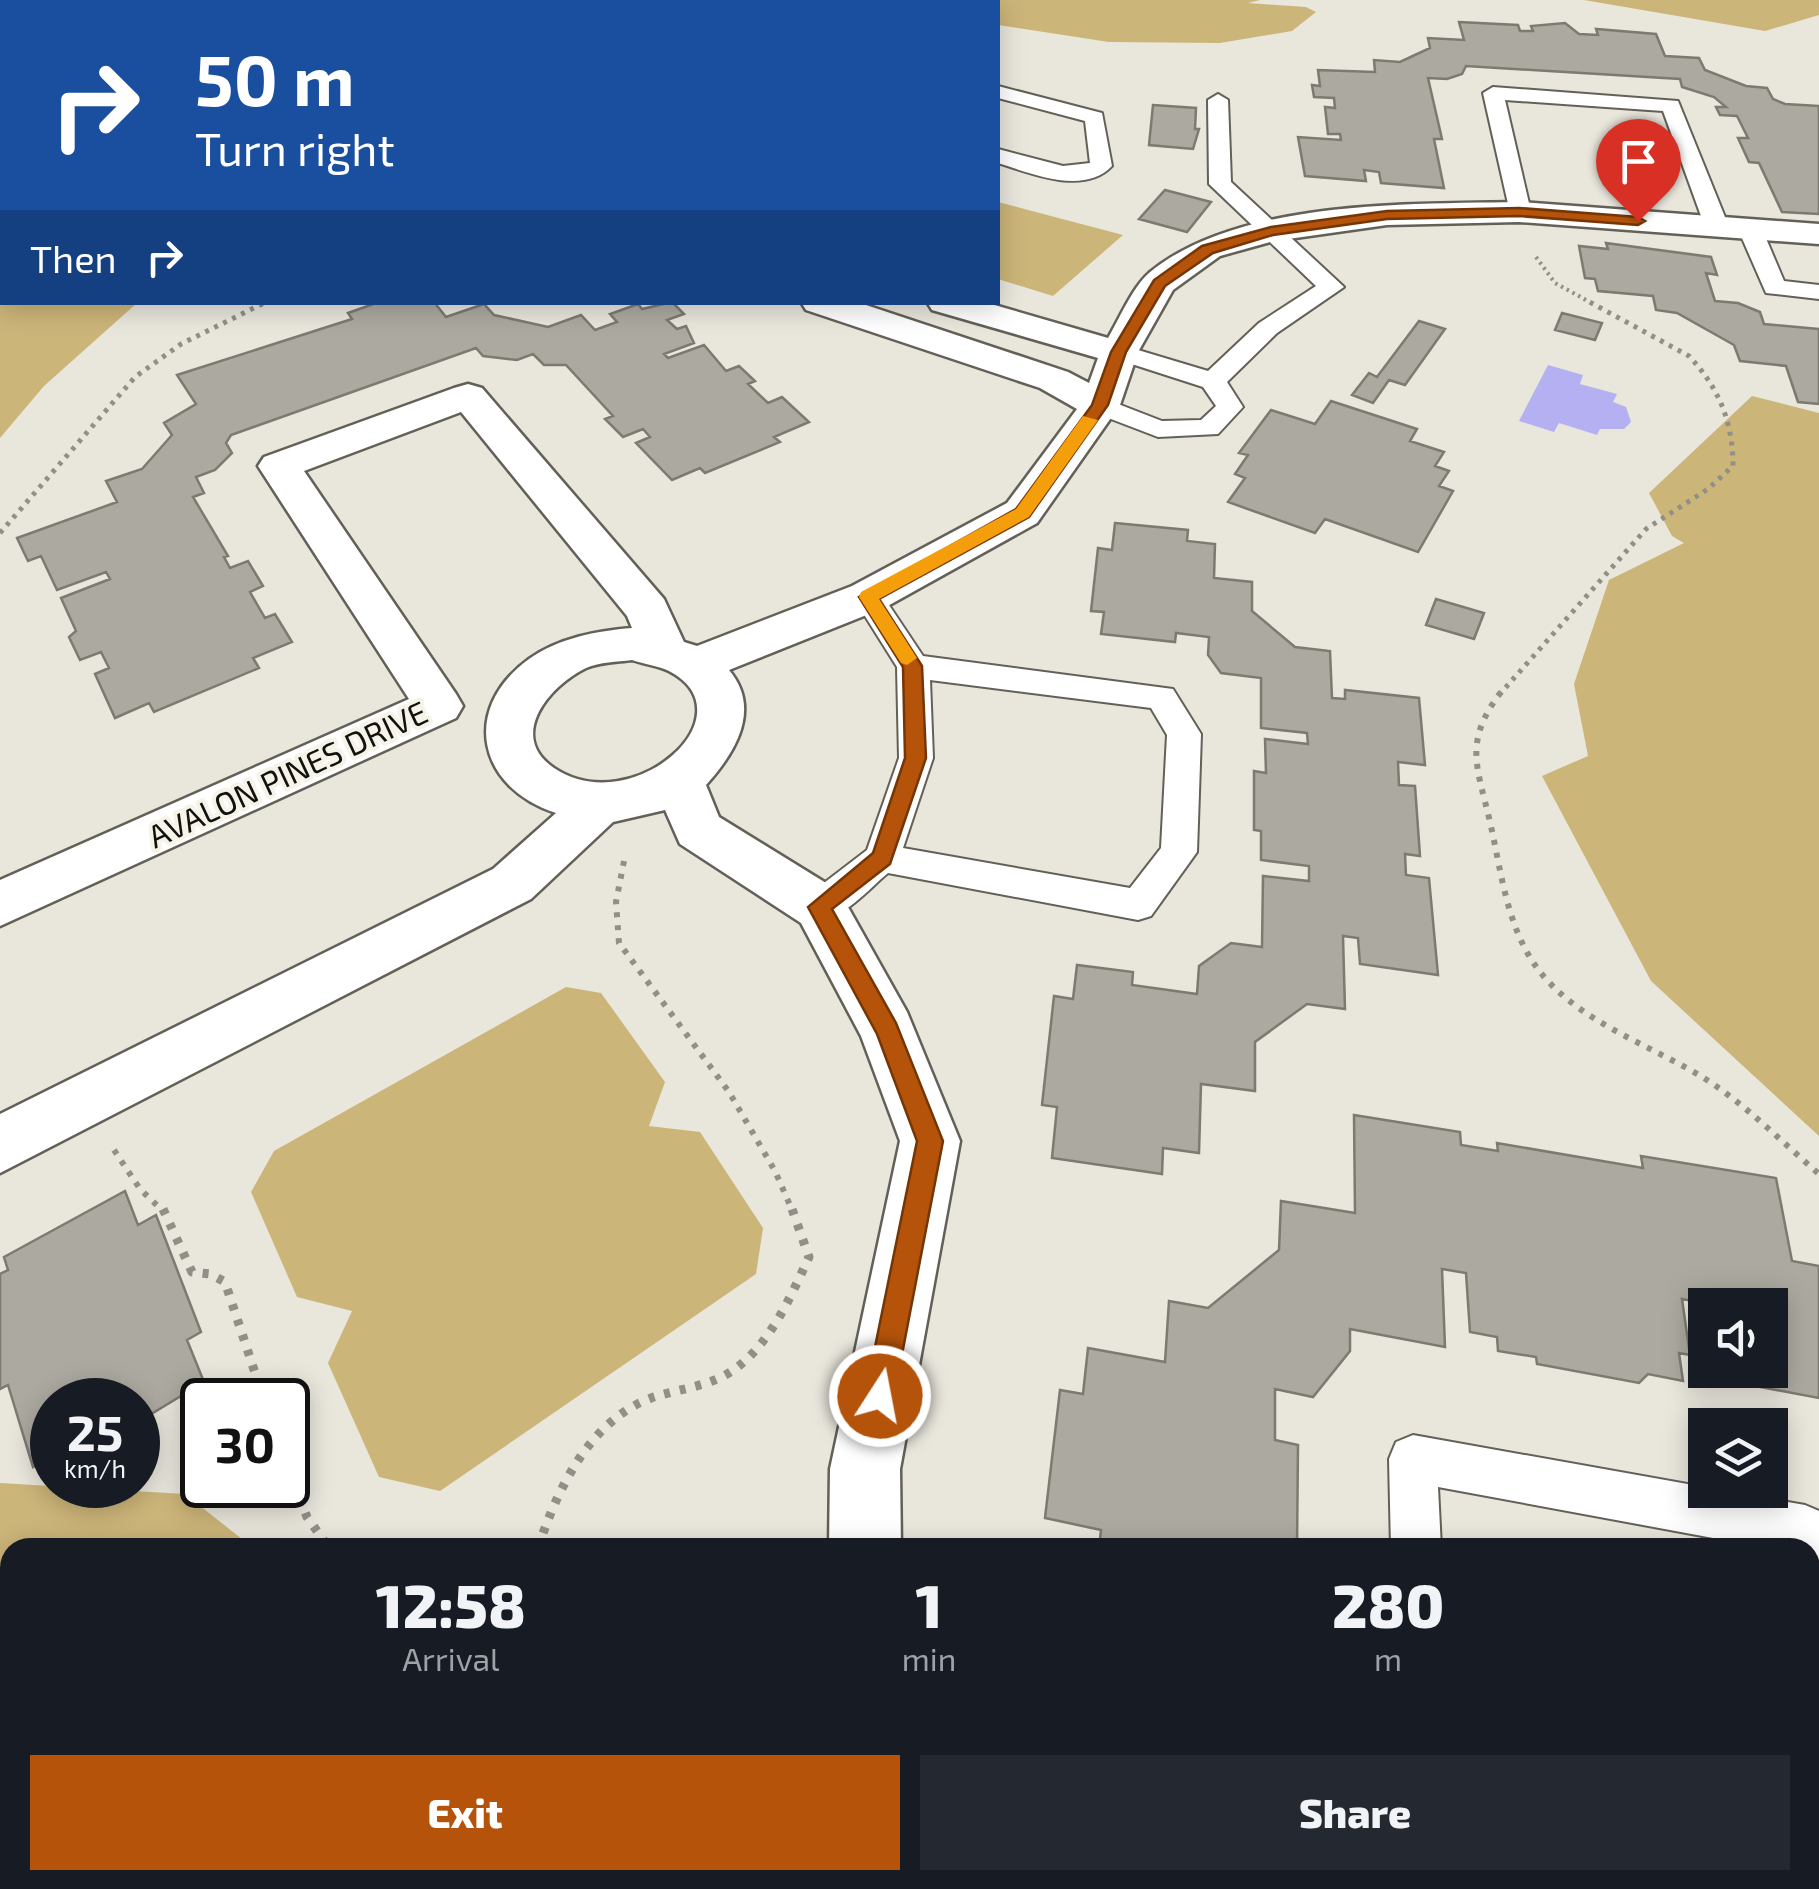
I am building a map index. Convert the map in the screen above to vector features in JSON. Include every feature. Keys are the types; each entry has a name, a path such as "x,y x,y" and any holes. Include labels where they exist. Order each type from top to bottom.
{"street":[{"path":"680,656 868,597 1022,513 1100,405 1118,352 1159,283 1208,250 1271,231 1387,215 1524,229 1734,228 1819,234"},
{"path":"828,305 1054,380 1100,405"},
{"path":"954,305 1054,337 1118,352"},
{"name":"AVALON PINES DRIVE","path":"0,904 439,706 279,466 468,396 648,610 680,656"},
{"path":"0,1145 512,884 640,794 705,760 719,734 723,708 715,684 680,656 632,644 600,647 568,657 541,673 521,694 510,718 508,744 518,767 538,786 567,798 640,794 820,907 887,1030 930,1141 865,1469 865,1538"},
{"path":"439,706 521,694"}],"lane":[{"path":"1000,93 1095,118 1101,166 1084,176 1000,157"},
{"path":"1524,229 1494,93 1670,106 1734,228 1775,288 1819,292"},
{"path":"1213,381 1254,336 1301,302 1332,286 1220,184 1218,100"},
{"path":"1100,405 1158,429 1208,428 1230,406 1213,381 1118,352"},
{"path":"820,907 882,858 916,758 912,666 868,597"},
{"path":"882,858 1138,905 1180,852 1184,734 1161,697 912,666"},
{"path":"1416,1538 1413,1459 1805,1530 1807,1538"}],"path":[{"path":"1524,229 1555,283 1698,364 1722,401 1734,440 1733,466 1708,488 1646,529 1520,666 1480,720 1474,758 1514,925 1529,956 1553,987 1621,1035 1709,1080 1819,1174"},
{"path":"0,533 135,377 156,358 260,305"},
{"path":"541,1538 574,1466 598,1436 634,1405 729,1374 756,1350 796,1286 809,1257 796,1214 731,1092 620,942 614,899 640,794"},
{"path":"86,1101 140,1189 162,1207 192,1272 210,1274 225,1282 257,1378"},
{"path":"303,1508 322,1538"}],"shaded area":[{"path":"1000,0 1260,0 1248,3 1306,7 1316,12 1292,31 1220,43 1109,42 1000,25"},
{"path":"1584,0 1819,0 1819,15 1765,31"},
{"path":"1000,203 1123,235 1053,296 1000,280"},
{"path":"0,305 135,305 44,386 0,438"},
{"path":"1548,365 1583,375 1580,384 1617,394 1613,402 1626,407 1631,422 1624,429 1600,429 1597,435 1559,423 1554,432 1519,421"},
{"path":"1752,396 1819,413 1819,1136 1651,981 1542,776 1588,756 1574,684 1609,580 1684,543 1672,536 1649,493"},
{"path":"566,987 601,993 665,1082 649,1126 700,1132 763,1228 756,1274 440,1491 379,1477 328,1363 352,1311 297,1297 251,1192 274,1151"},
{"path":"0,1483 30,1485 30,1508 160,1508 160,1493 180,1494 180,1508 203,1508 241,1538 0,1538"}],"building":[{"path":"1459,22 1518,25 1520,31 1565,23 1579,34 1598,35 1596,29 1656,34 1665,56 1699,58 1705,70 1746,86 1767,88 1773,99 1785,104 1819,106 1819,214 1782,212 1759,163 1749,162 1738,138 1748,138 1737,116 1720,115 1716,107 1726,107 1714,97 1682,87 1680,79 1466,66 1462,74 1447,79 1428,78 1442,139 1434,139 1444,188 1381,183 1379,172 1364,170 1366,181 1305,176 1298,137 1341,140 1340,134 1328,134 1325,107 1335,108 1334,98 1314,97 1312,85 1320,86 1318,70 1375,72 1374,60 1400,62 1430,48 1428,38 1464,40"},
{"path":"1153,105 1196,108 1195,129 1199,129 1193,149 1149,145"},
{"path":"1165,190 1211,202 1187,232 1139,219"},
{"path":"1606,243 1711,257 1717,275 1706,273 1715,301 1738,303 1760,312 1764,324 1819,329 1819,404 1798,402 1786,366 1740,361 1734,345 1677,313 1656,310 1653,296 1598,291 1595,279 1585,278 1579,246 1608,249"},
{"path":"371,305 436,305 446,317 485,305 494,315 548,327 581,315 595,330 617,322 610,314 635,305 642,309 675,305 684,314 667,320 677,329 686,326 694,343 664,354 668,358 704,345 726,371 739,366 755,381 748,384 768,403 782,397 809,422 774,437 780,442 705,473 700,468 672,480 636,443 650,437 643,429 623,437 605,419 613,416 566,365 544,365 533,354 517,360 483,356 476,348 231,435 226,443 232,453 215,470 196,477 204,493 193,497 228,556 224,557 230,568 248,561 263,586 250,592 265,618 275,614 292,642 253,658 259,668 154,712 149,703 115,718 95,674 109,668 101,652 80,660 69,637 76,631 61,598 110,579 106,572 57,590 41,556 28,561 17,538 117,502 106,481 142,469 172,435 164,423 196,404 177,375 352,319 348,313"},
{"path":"1562,313 1602,323 1595,340 1555,330"},
{"path":"1419,321 1445,329 1405,385 1389,380 1373,403 1352,395 1369,373 1377,377"},
{"path":"1331,401 1417,429 1410,441 1444,452 1435,466 1449,471 1439,486 1453,491 1418,552 1325,519 1315,533 1228,502 1245,478 1235,474 1248,455 1239,453 1271,410 1315,424"},
{"path":"1115,523 1188,530 1187,541 1215,544 1214,578 1252,582 1252,611 1295,647 1330,651 1332,698 1345,699 1345,690 1419,698 1425,765 1398,762 1399,785 1415,786 1420,856 1405,854 1406,875 1429,878 1438,975 1360,964 1358,938 1343,936 1345,1009 1307,1004 1255,1042 1255,1091 1201,1084 1199,1153 1163,1148 1162,1174 1052,1158 1057,1107 1042,1105 1054,996 1073,999 1077,965 1133,972 1132,985 1197,994 1199,966 1231,943 1262,947 1263,876 1309,881 1309,866 1261,860 1261,831 1254,830 1254,771 1266,773 1265,739 1308,744 1307,733 1261,728 1261,678 1221,673 1208,655 1209,637 1176,633 1175,642 1101,634 1104,612 1091,611 1098,548 1112,550"},
{"path":"1436,599 1484,613 1474,639 1426,625"},
{"path":"1354,1115 1460,1132 1461,1145 1498,1151 1497,1143 1643,1168 1641,1156 1776,1178 1792,1261 1819,1266 1819,1398 1766,1388 1788,1388 1788,1288 1688,1288 1688,1300 1682,1299 1688,1355 1679,1353 1683,1381 1648,1374 1639,1383 1537,1364 1536,1357 1498,1351 1497,1337 1470,1332 1466,1273 1442,1269 1445,1347 1350,1329 1350,1351 1313,1397 1275,1389 1275,1440 1298,1445 1297,1538 1100,1538 1101,1530 1045,1518 1060,1390 1083,1394 1088,1348 1165,1362 1169,1301 1208,1308 1279,1250 1281,1201 1355,1213"},
{"path":"125,1191 138,1225 156,1215 201,1332 187,1340 202,1378 180,1378 180,1397 160,1409 160,1378 30,1378 30,1457 8,1385 0,1389 0,1274 8,1270 4,1257"}],"slow traffic":[{"path":"907,658 868,597 1022,513 1089,420"}],"route":[{"path":"880,1396 930,1141 887,1030 820,907 882,858 916,758 912,666 868,597 1022,513 1100,405 1118,352 1159,283 1208,250 1271,231 1387,215 1519,212 1638,221"}]}
